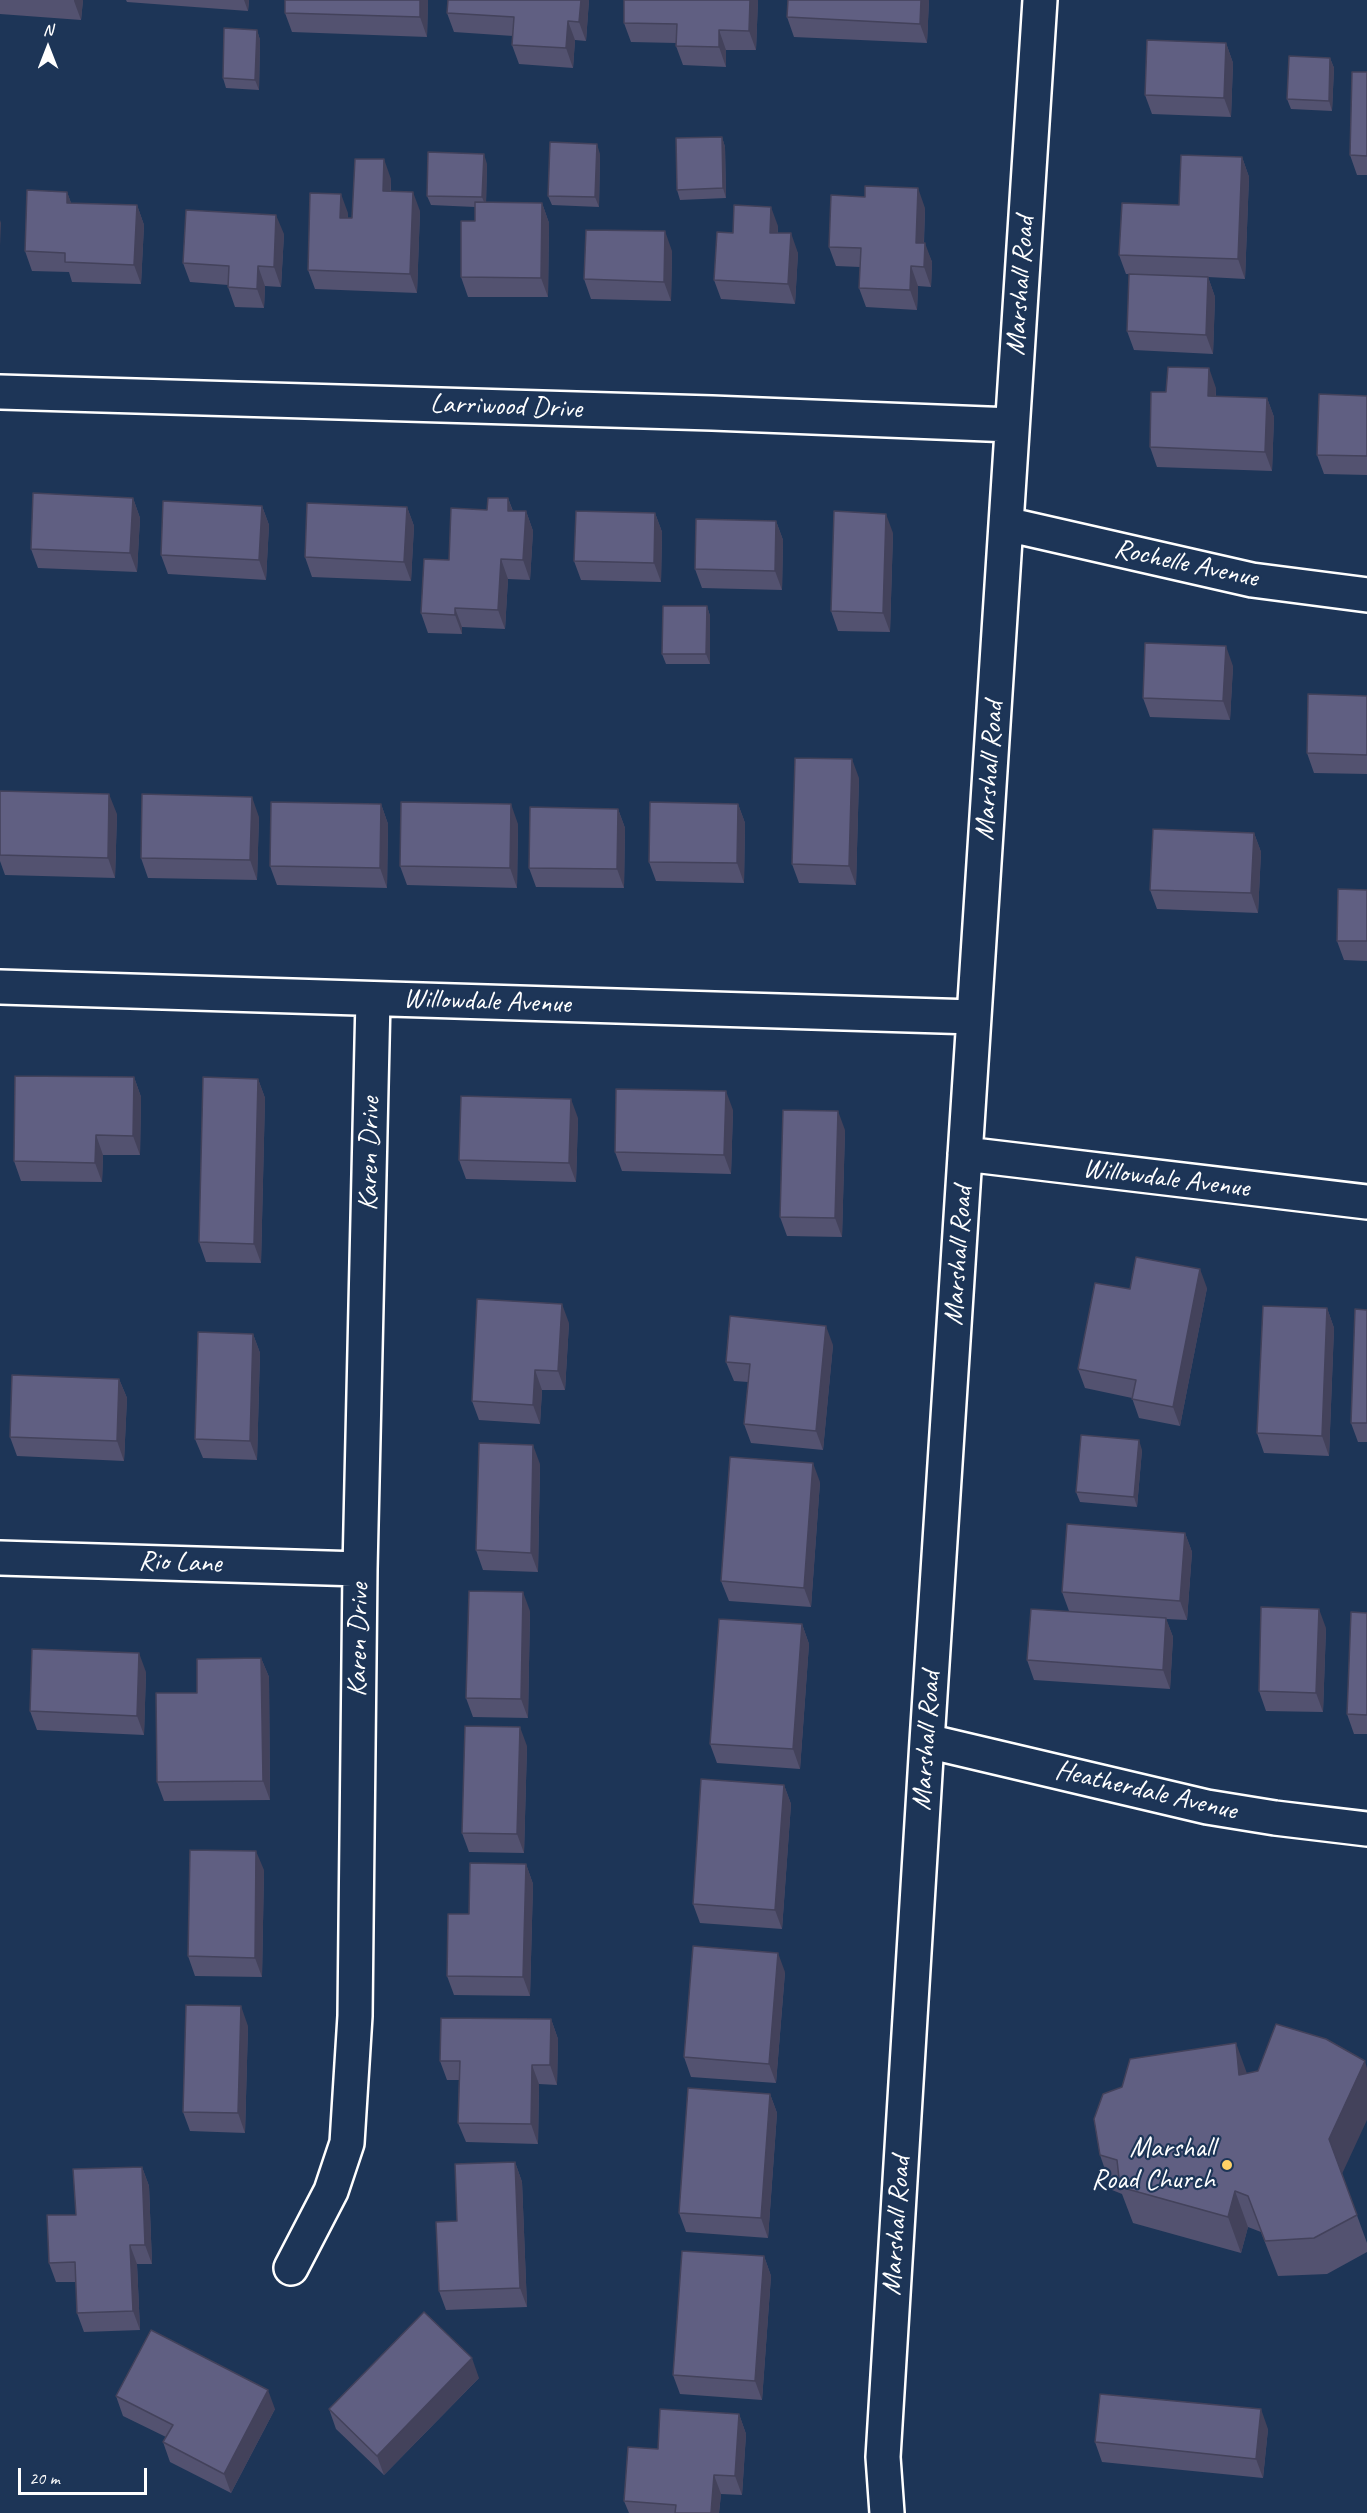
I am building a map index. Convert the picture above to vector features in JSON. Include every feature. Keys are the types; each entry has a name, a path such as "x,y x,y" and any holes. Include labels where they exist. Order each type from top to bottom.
{"street":[{"name":"Marshall Road","path":"886,2513 883,2457 1040,0"},
{"name":"Larriwood Drive","path":"0,392 712,413 1012,425"},
{"name":"Rochelle Avenue","path":"1006,524 1252,580 1367,595"},
{"name":"Willowdale Avenue","path":"0,987 974,1017"},
{"name":"Karen Drive","path":"291,2268 331,2191 347,2143 355,2016 360,1569 373,999"},
{"name":"Willowdale Avenue","path":"965,1154 1367,1202"},
{"name":"Rio Lane","path":"0,1558 360,1569"},
{"name":"Heatherdale Avenue","path":"927,1741 1207,1807 1367,1829"}],"building":[{"path":"285,0 420,0 420,17 285,13"},
{"path":"448,0 581,0 579,22 568,21 566,48 512,45 514,17 447,13"},
{"path":"624,0 750,0 749,31 719,30 719,47 676,46 677,24 624,23"},
{"path":"788,0 921,0 920,24 787,17"},
{"path":"224,28 257,30 255,80 223,78"},
{"path":"1147,40 1226,43 1224,98 1145,95"},
{"path":"1289,56 1330,58 1329,101 1287,99"},
{"path":"1352,72 1367,72 1367,156 1350,155"},
{"path":"722,137 723,188 677,190 676,138"},
{"path":"550,142 597,144 595,197 548,196"},
{"path":"428,152 484,154 482,197 427,196"},
{"path":"1181,155 1242,157 1238,259 1119,255 1122,203 1179,205"},
{"path":"355,159 384,159 383,191 413,192 410,274 308,270 310,193 341,194 340,218 352,218"},
{"path":"865,186 918,188 916,243 925,243 924,267 911,266 910,290 859,288 861,248 829,247 831,195 865,197"},
{"path":"27,190 67,192 67,203 137,205 134,265 65,262 65,253 25,251"},
{"path":"475,202 542,203 541,278 461,277 461,221 475,221"},
{"path":"734,205 771,207 770,233 791,233 788,284 714,280 717,232 733,233"},
{"path":"186,210 276,215 274,267 258,266 257,289 228,287 229,266 183,263"},
{"path":"586,230 665,231 664,282 584,279"},
{"path":"1129,274 1208,277 1206,335 1127,331"},
{"path":"1168,367 1209,368 1208,396 1267,398 1265,452 1150,447 1151,392 1166,392"},
{"path":"1319,394 1367,396 1367,456 1317,455"},
{"path":"33,493 133,498 130,553 31,549"},
{"path":"488,498 508,498 508,511 526,511 523,560 501,559 498,610 455,608 455,615 421,613 424,559 449,560 451,508 487,510"},
{"path":"163,501 262,506 259,560 161,555"},
{"path":"307,503 407,507 404,562 305,557"},
{"path":"576,511 655,513 654,563 574,561"},
{"path":"834,511 886,514 883,613 831,611"},
{"path":"696,519 776,521 775,571 695,569"},
{"path":"663,606 707,606 706,654 662,654"},
{"path":"1145,643 1226,646 1223,701 1143,698"},
{"path":"1308,694 1367,696 1367,755 1307,753"},
{"path":"795,758 852,759 849,866 792,864"},
{"path":"0,791 109,794 108,858 0,855"},
{"path":"142,794 252,797 250,860 141,858"},
{"path":"271,802 381,804 380,868 270,866"},
{"path":"401,802 511,804 510,868 400,866"},
{"path":"650,802 738,804 737,863 649,862"},
{"path":"530,807 618,809 617,869 529,868"},
{"path":"1153,829 1254,833 1251,893 1150,890"},
{"path":"1338,889 1367,890 1367,941 1337,941"},
{"path":"15,1076 134,1077 133,1136 96,1135 95,1163 14,1161"},
{"path":"203,1077 258,1079 254,1244 199,1242"},
{"path":"616,1089 726,1091 724,1155 615,1152"},
{"path":"461,1096 571,1099 569,1163 459,1160"},
{"path":"783,1110 838,1111 835,1218 780,1217"},
{"path":"1136,1257 1200,1269 1173,1407 1132,1399 1136,1380 1078,1369 1095,1283 1130,1289"},
{"path":"477,1299 562,1304 558,1371 535,1370 533,1405 472,1401"},
{"path":"1263,1306 1327,1308 1322,1436 1257,1433"},
{"path":"1355,1309 1367,1310 1367,1423 1351,1423"},
{"path":"730,1316 826,1326 816,1431 744,1424 750,1364 726,1362"},
{"path":"198,1332 253,1334 250,1441 195,1439"},
{"path":"12,1375 119,1379 117,1441 10,1437"},
{"path":"1081,1435 1139,1440 1134,1497 1076,1492"},
{"path":"479,1443 533,1445 531,1553 476,1550"},
{"path":"730,1457 813,1463 804,1588 721,1581"},
{"path":"1067,1524 1185,1533 1180,1601 1062,1592"},
{"path":"469,1591 523,1592 521,1699 466,1698"},
{"path":"1261,1607 1319,1609 1316,1693 1259,1691"},
{"path":"1031,1609 1166,1618 1163,1670 1027,1660"},
{"path":"1351,1612 1367,1613 1367,1715 1347,1714"},
{"path":"719,1619 802,1624 793,1749 710,1744"},
{"path":"32,1649 139,1653 137,1716 30,1711"},
{"path":"261,1658 263,1781 157,1782 156,1693 197,1693 197,1659"},
{"path":"465,1726 520,1727 517,1834 462,1833"},
{"path":"701,1779 784,1785 775,1910 693,1904"},
{"path":"190,1850 256,1851 255,1958 188,1956"},
{"path":"470,1863 526,1864 523,1977 447,1976 448,1914 469,1914"},
{"path":"693,1946 778,1953 769,2064 684,2057"},
{"path":"186,2005 241,2006 238,2113 183,2112"},
{"path":"441,2018 551,2019 550,2065 532,2065 531,2124 458,2123 460,2061 440,2061"},
{"name":"Marshall Road Church","path":"1276,2024 1326,2039 1365,2061 1329,2139 1357,2215 1314,2238 1265,2241 1248,2196 1235,2191 1228,2217 1120,2187 1117,2160 1100,2155 1094,2119 1103,2094 1122,2087 1130,2059 1236,2043 1239,2075 1258,2071"},
{"path":"688,2088 770,2094 761,2218 679,2213"},
{"path":"515,2162 520,2288 439,2291 436,2222 457,2221 455,2164"},
{"path":"142,2167 145,2245 130,2245 133,2311 77,2313 75,2262 49,2263 47,2215 76,2215 73,2169"},
{"path":"682,2251 764,2256 755,2381 673,2375"},
{"path":"424,2312 472,2358 377,2456 329,2409"},
{"path":"151,2330 268,2390 224,2474 163,2442 173,2425 116,2396"},
{"path":"1100,2394 1261,2409 1256,2459 1095,2442"},
{"path":"660,2409 739,2414 735,2476 714,2475 711,2513 675,2513 676,2505 624,2501 628,2447 658,2449"}],"place":[{"name":"Marshall Road Church","path":"1227,2165"}]}
